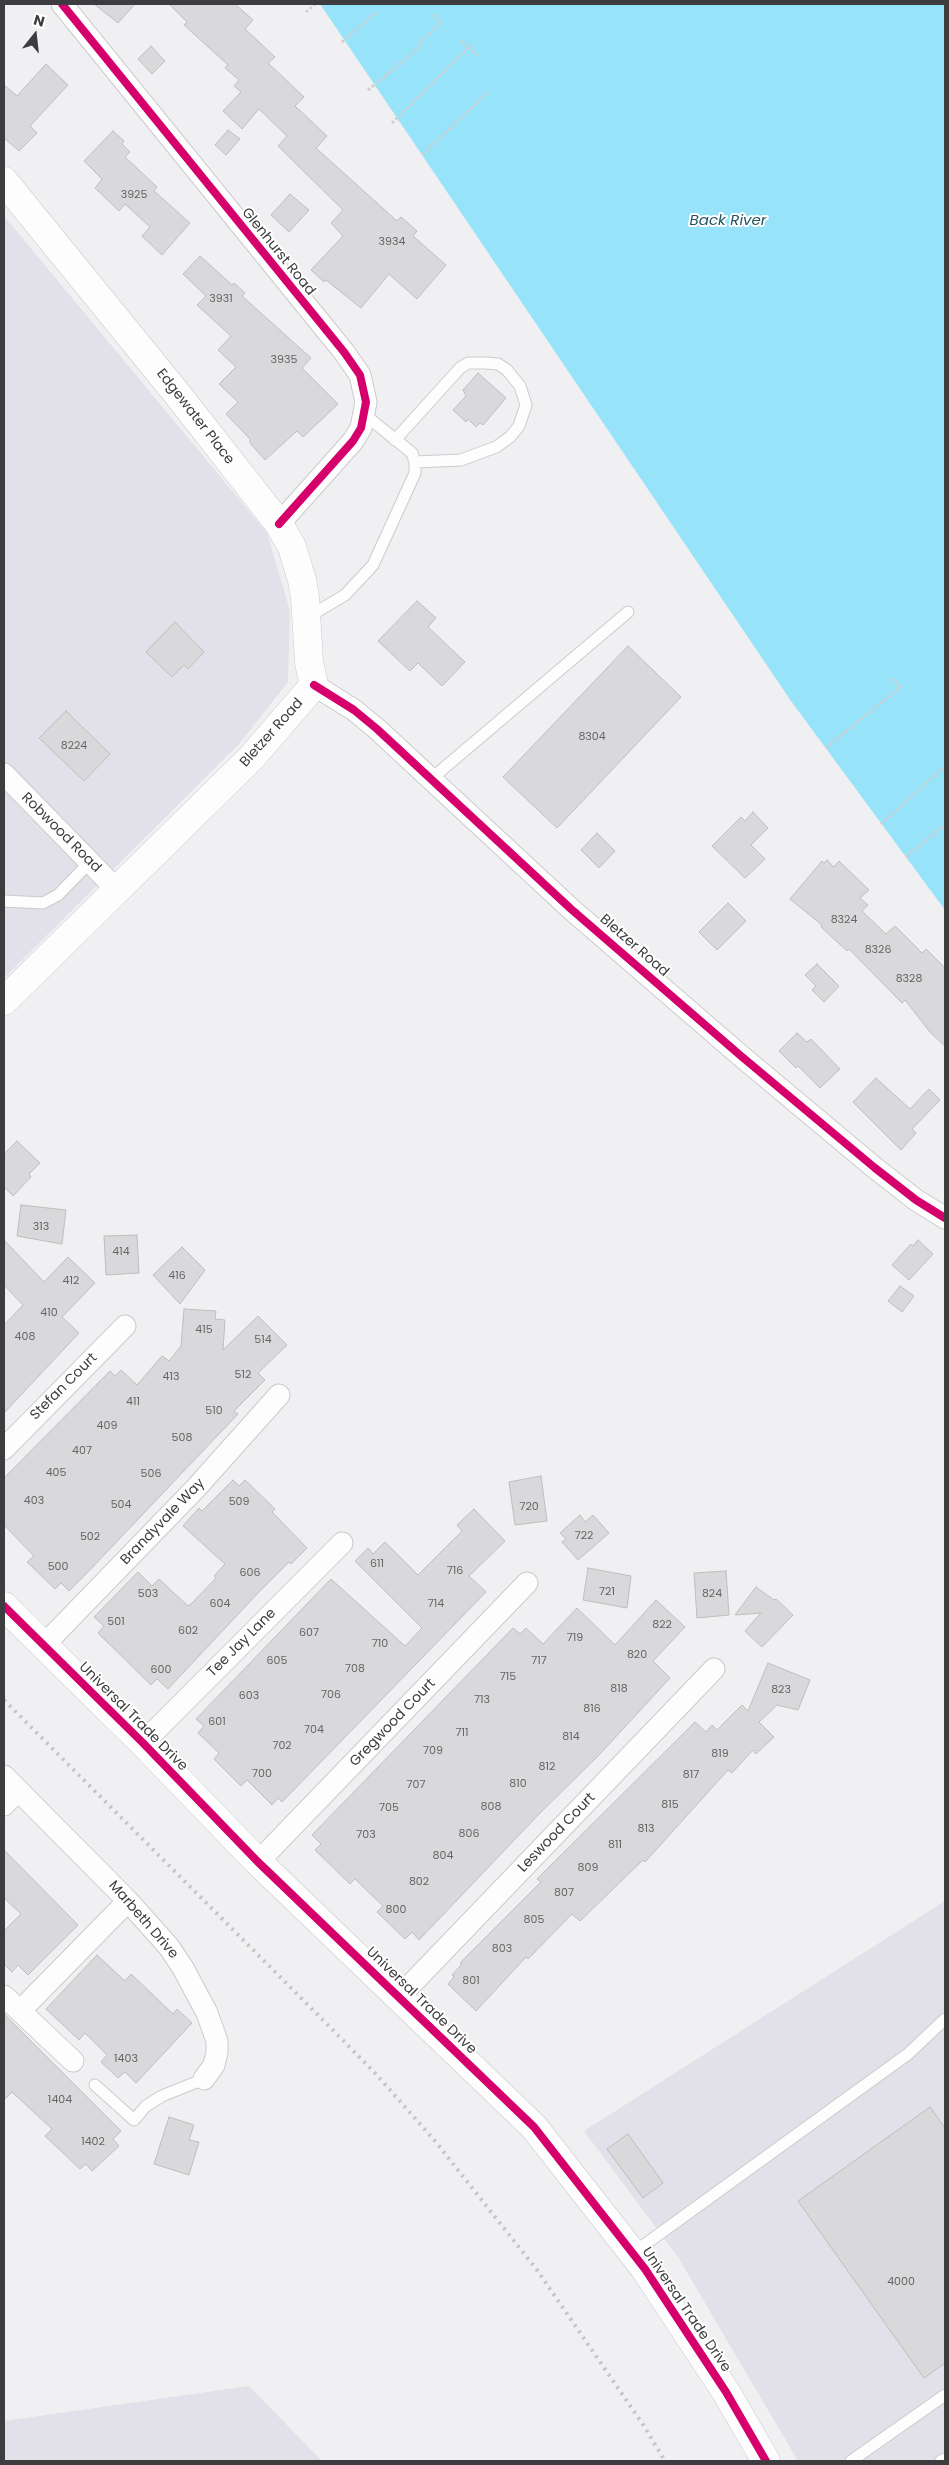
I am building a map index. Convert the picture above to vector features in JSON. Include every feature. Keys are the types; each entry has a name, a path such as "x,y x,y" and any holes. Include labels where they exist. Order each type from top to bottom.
{"street":[{"name":"Glenhurst Road","path":"62,4 353,363 364,387 365,415 361,428 353,441 279,524"},
{"name":"Edgewater Place","path":"4,181 178,395 279,524 298,564 305,597 309,662 314,686"},
{"name":"Bletzer Road","path":"4,1001 118,891 252,757 314,686 354,710 571,909 741,1056 916,1200 945,1218"},
{"name":"Robwood Road","path":"4,774 118,891"},
{"name":"Stefan Court","path":"4,1449 125,1326"},
{"name":"Brandyvale Way","path":"44,1645 196,1488 279,1395"},
{"name":"Tee Jay Lane","path":"143,1743 342,1543"},
{"name":"Gregwood Court","path":"258,1862 528,1584"},
{"name":"Universal Trade Drive","path":"4,1606 143,1743 258,1862 534,2127 633,2253 726,2392 766,2461"},
{"name":"Leswood Court","path":"399,1997 714,1669"},
{"name":"Marbeth Drive","path":"8,1790 128,1901 169,1947 188,1976 207,2013 215,2036 217,2052 214,2065 204,2080"},
{"path":"20,2011 128,1901"},
{"path":"4,1996 73,2061"}],"lane":[{"path":"395,440 460,368 468,363 485,363 498,364 507,370 520,386 526,405 519,426 510,437 496,447 460,460 415,462"},
{"path":"306,618 345,595 373,565 415,473 415,462 412,453 365,415"},
{"path":"431,779 628,612"},
{"path":"4,901 43,903 58,895 90,862"},
{"path":"633,2253 908,2054 945,2019"},
{"name":"Marbeth Drive","path":"95,2084 134,2120 146,2106 154,2101 204,2080"},
{"path":"851,2461 945,2395"},
{"path":"941,2461 945,2459"}],"path":[{"path":"306,12 315,4"},
{"path":"342,42 377,12"},
{"path":"368,90 420,47 420,42 440,23 433,15"},
{"path":"462,41 477,56"},
{"path":"392,123 469,47"},
{"path":"422,154 489,91"},
{"path":"826,748 900,687 892,679"},
{"path":"882,824 945,766"},
{"path":"906,857 945,825"}],"shaded area":[{"path":"4,216 267,533 290,611 288,682 239,744 4,978"},
{"path":"945,1901 945,2461 798,2461 678,2257 584,2131"},
{"path":"249,2386 322,2461 4,2461 4,2421"}],"water":[{"name":"Back River","path":"320,4 945,4 945,910 791,701"}],"building":[{"path":"94,4 135,4 118,23"},
{"path":"169,4 235,4 253,20 245,29 275,57 268,63 304,97 295,106 327,136 316,148 397,221 401,217 417,231 413,236 446,265 417,299 389,274 361,308 326,280 324,282 311,270 343,236 331,223 343,210 278,146 287,136 259,109 242,129 223,111 241,92 234,86 239,80 225,68 228,65 184,25 187,22"},
{"path":"151,46 165,61 152,74 138,59"},
{"path":"46,64 68,85 30,126 37,133 19,151 4,138 4,85 17,96"},
{"path":"228,130 240,139 226,155 215,145"},
{"path":"113,131 124,141 122,144 130,152 125,157 157,187 154,191 190,223 162,255 142,236 150,227 125,204 119,211 95,188 102,179 84,161"},
{"path":"290,194 309,210 289,232 271,215"},
{"path":"200,256 232,285 234,283 245,293 242,296 311,358 302,368 338,404 303,437 297,431 265,460 250,443 250,439 226,414 238,402 219,384 236,367 218,350 231,336 197,305 206,296 183,274"},
{"path":"478,373 506,398 483,425 480,423 476,427 468,419 466,422 453,410 466,396 463,390"},
{"path":"417,601 436,618 428,627 465,662 442,686 418,663 410,671 378,641"},
{"path":"175,622 204,652 188,669 184,665 172,677 146,652"},
{"path":"628,646 681,697 557,828 503,777"},
{"path":"66,711 110,754 84,781 39,738"},
{"path":"753,812 768,828 751,845 765,859 745,878 712,846 741,817 745,821"},
{"path":"597,833 615,851 599,868 581,850"},
{"path":"827,860 834,867 839,861 869,890 860,898 868,905 862,911 886,934 895,926 922,953 926,949 945,968 945,1046 930,1032 905,1000 902,1003 849,949 847,951 821,927 822,925 790,899 822,861 824,863"},
{"path":"728,903 746,921 717,950 699,932"},
{"path":"817,964 839,986 824,1002 812,990 816,986 805,975"},
{"path":"797,1033 807,1042 811,1039 840,1069 820,1088 798,1066 796,1068 779,1051"},
{"path":"876,1078 910,1109 929,1089 940,1100 912,1129 916,1133 901,1150 853,1102"},
{"path":"17,1141 40,1163 29,1174 31,1177 13,1196 4,1187 4,1154"},
{"path":"21,1205 66,1210 62,1244 17,1236"},
{"path":"137,1235 139,1273 106,1275 104,1236"},
{"path":"4,1240 44,1282 68,1257 95,1283 62,1317 79,1333 4,1413 4,1325 23,1305 4,1285"},
{"path":"918,1240 933,1254 909,1280 892,1265 911,1244 913,1246"},
{"path":"182,1247 205,1270 180,1304 153,1275"},
{"path":"900,1286 914,1296 902,1312 888,1301"},
{"path":"184,1309 216,1311 215,1319 225,1320 223,1350 258,1316 287,1345 258,1373 265,1380 234,1411 238,1414 86,1574 69,1591 61,1583 55,1589 27,1562 34,1556 4,1525 4,1478 110,1371 115,1376 121,1370 137,1385 162,1356 169,1361 181,1346"},
{"path":"541,1476 547,1521 515,1525 509,1482"},
{"path":"233,1480 239,1486 245,1480 275,1509 272,1512 307,1548 291,1564 289,1562 258,1593 168,1689 157,1679 151,1685 98,1633 104,1626 94,1617 138,1572 152,1586 159,1579 188,1606 192,1603 216,1578 214,1576 225,1564 183,1526 199,1508 202,1511"},
{"path":"474,1509 505,1541 469,1576 486,1592 282,1802 278,1798 272,1805 247,1780 241,1786 214,1759 219,1753 198,1733 204,1726 196,1719 331,1579 405,1646 422,1628 355,1561 368,1548 373,1554 385,1542 418,1575 462,1531 457,1525"},
{"path":"580,1515 585,1522 593,1515 609,1533 578,1560 562,1542 566,1539 560,1533"},
{"path":"588,1568 631,1576 627,1608 583,1600"},
{"path":"726,1571 729,1615 697,1618 694,1573"},
{"path":"756,1587 774,1600 776,1599 793,1615 762,1647 745,1631 761,1613 735,1615"},
{"path":"656,1600 685,1627 653,1661 670,1678 599,1755 540,1813 419,1940 412,1932 405,1939 377,1912 383,1906 355,1879 350,1884 315,1850 321,1844 312,1835 513,1628 520,1634 526,1628 543,1644 577,1608 615,1645"},
{"path":"768,1663 810,1680 798,1710 777,1705 759,1722 774,1737 756,1754 753,1750 732,1773 728,1770 645,1862 643,1860 580,1921 572,1914 528,1959 526,1957 476,2011 448,1984 454,1977 452,1975 462,1964 460,1963 541,1882 537,1879 695,1722 706,1732 712,1725 717,1730 742,1705 748,1711"},
{"path":"4,1850 78,1925 28,1975 18,1965 12,1972 4,1964 4,1931 21,1914 4,1898"},
{"path":"97,1955 125,1981 131,1974 173,2014 177,2009 192,2023 136,2083 125,2072 118,2078 101,2062 107,2055 85,2033 79,2040 46,2009"},
{"path":"4,2014 121,2131 113,2139 119,2146 92,2171 86,2164 80,2169 45,2136 52,2129 12,2092 4,2100"},
{"path":"930,2107 945,2128 945,2363 924,2378 798,2201"},
{"path":"169,2117 194,2125 189,2140 199,2142 189,2175 154,2164"},
{"path":"628,2134 663,2183 643,2198 607,2149"}],"railway":[{"path":"4,1700 375,2073 435,2141 537,2270 644,2426 665,2461"}],"cycle path":[{"path":"62,4 344,352 360,375 366,402 361,428 353,441 279,524"},
{"path":"314,685 354,710 377,729 571,909 741,1056 875,1168 916,1200 945,1218"},
{"path":"4,1606 143,1743 258,1862 534,2127 645,2269 726,2392 766,2461"}]}
